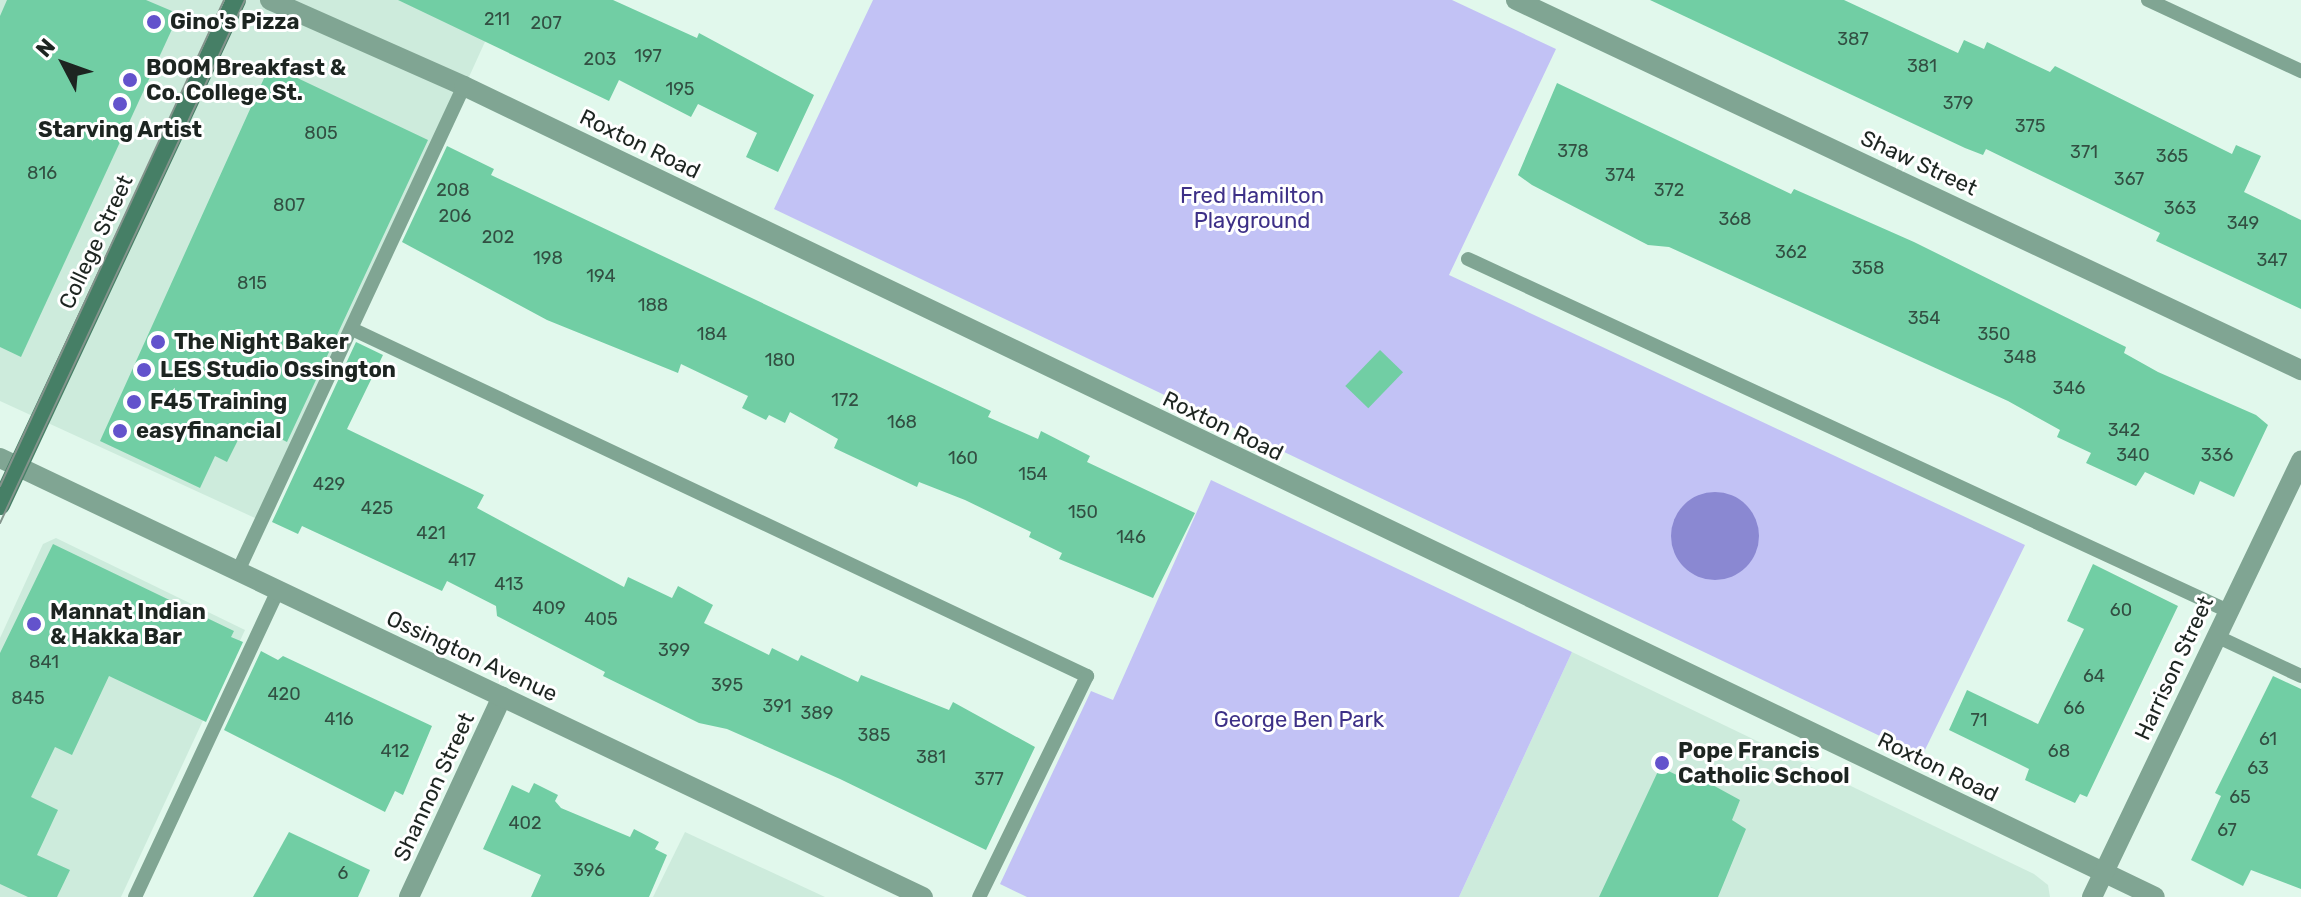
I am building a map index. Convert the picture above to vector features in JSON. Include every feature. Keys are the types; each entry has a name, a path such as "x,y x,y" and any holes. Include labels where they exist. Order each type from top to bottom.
{"main road":[{"name":"College Street","path":"0,505 9,462 236,0"}],"street":[{"name":"Roxton Road","path":"270,0 464,86 2155,897"},
{"name":"Shaw Street","path":"1516,0 2301,370"},
{"name":"Harrison Street","path":"2092,897 2301,460"},
{"name":"Ossington Avenue","path":"9,462 923,897"},
{"name":"Shannon Street","path":"409,897 502,697"}],"lane":[{"path":"2148,0 2301,71"},
{"path":"238,571 464,86"},
{"path":"1468,259 2228,611"},
{"path":"352,329 1087,676 979,897"},
{"path":"135,897 278,590"},
{"path":"2216,636 2301,676"}],"shaded area":[{"path":"0,0 504,0 266,523 0,401"},
{"path":"1715,492 1732,496 1746,505 1755,519 1759,536 1755,553 1746,567 1732,576 1715,580 1698,576 1684,567 1675,553 1671,536 1675,519 1684,505 1698,496"},
{"path":"56,538 245,630 121,897 0,897 0,638 43,544"},
{"name":"Pope Francis Catholic School","path":"1572,652 2034,874 2048,885 2050,897 1459,897"},
{"path":"685,832 825,897 653,897"}],"green space":[{"name":"Fred Hamilton Playground","path":"873,0 1452,0 1556,49 1449,275 2025,545 1922,756 774,209"},
{"name":"George Ben Park","path":"1211,480 1572,652 1459,897 1027,897 1000,884 1091,691 1113,700"}],"building":[{"path":"7,0 146,0 179,14 21,357 0,347 0,16"},
{"path":"398,0 613,0 697,38 699,33 814,95 778,172 746,157 757,133 698,104 691,117 619,80 609,101"},
{"path":"1650,0 1844,0 1958,53 1964,40 1984,49 1987,42 2050,72 2055,66 2232,154 2236,145 2261,156 2244,192 2301,220 2301,309 2156,241 2160,233 1986,149 1983,155 1965,148"},
{"path":"270,65 428,140 287,442 247,422 227,462 215,456 200,488 100,441"},
{"path":"1557,83 1791,194 1794,189 1914,242 2126,347 2124,353 2158,372 2256,415 2268,425 2234,497 2200,481 2194,495 2145,472 2136,486 2086,463 2091,453 2057,437 2060,430 2008,401 1669,247 1648,245 1532,185 1518,175"},
{"path":"447,146 494,169 491,175 991,411 988,417 1038,439 1041,431 1090,456 1087,462 1195,513 1153,598 1059,559 1062,553 1029,537 1031,532 965,500 919,482 917,487 834,448 838,439 790,412 785,423 769,415 766,420 742,408 748,396 681,364 678,373 547,320 402,242"},
{"path":"356,342 383,355 347,429 484,495 477,508 624,587 628,577 672,598 678,586 713,605 704,623 769,655 772,648 798,661 801,655 858,682 861,675 949,710 953,702 1035,747 986,850 840,779 727,729 699,723 603,676 605,672 497,616 496,606 447,581 442,591 302,526 298,534 272,522"},
{"path":"1380,350 1403,372 1368,408 1345,386"},
{"path":"53,544 234,631 231,637 243,642 206,722 109,676 72,755 55,747 31,797 58,810 37,855 70,870 57,897 28,897 0,884 0,653"},
{"path":"2093,564 2178,606 2087,797 2080,794 2075,803 2025,780 2029,769 1949,730 1967,690 2038,724 2084,629 2067,621"},
{"path":"261,651 278,660 283,656 432,726 403,795 395,791 385,812 224,730"},
{"path":"2273,676 2301,689 2301,889 2251,870 2243,886 2191,860 2221,796 2215,793"},
{"path":"1660,767 1683,778 1687,771 1740,800 1732,820 1746,829 1718,897 1599,897"},
{"path":"534,783 558,795 555,801 561,808 630,837 634,829 659,842 655,849 667,855 649,897 531,897 541,875 483,849 512,785 529,793"},
{"path":"289,832 370,870 358,897 253,897"}],"tram line":[{"path":"0,486 224,0"},
{"path":"0,523 245,0"}],"place":[{"name":"Gino's Pizza","path":"154,22"},
{"name":"BOOM Breakfast & Co. College St.","path":"130,80"},
{"name":"Starving Artist","path":"120,104"},
{"name":"The Night Baker","path":"158,342"},
{"name":"LES Studio Ossington","path":"144,370"},
{"name":"F45 Training","path":"134,402"},
{"name":"easyfinancial","path":"120,431"},
{"name":"Mannat Indian & Hakka Bar","path":"34,624"},
{"name":"Pope Francis Catholic School","path":"1662,763"}]}
